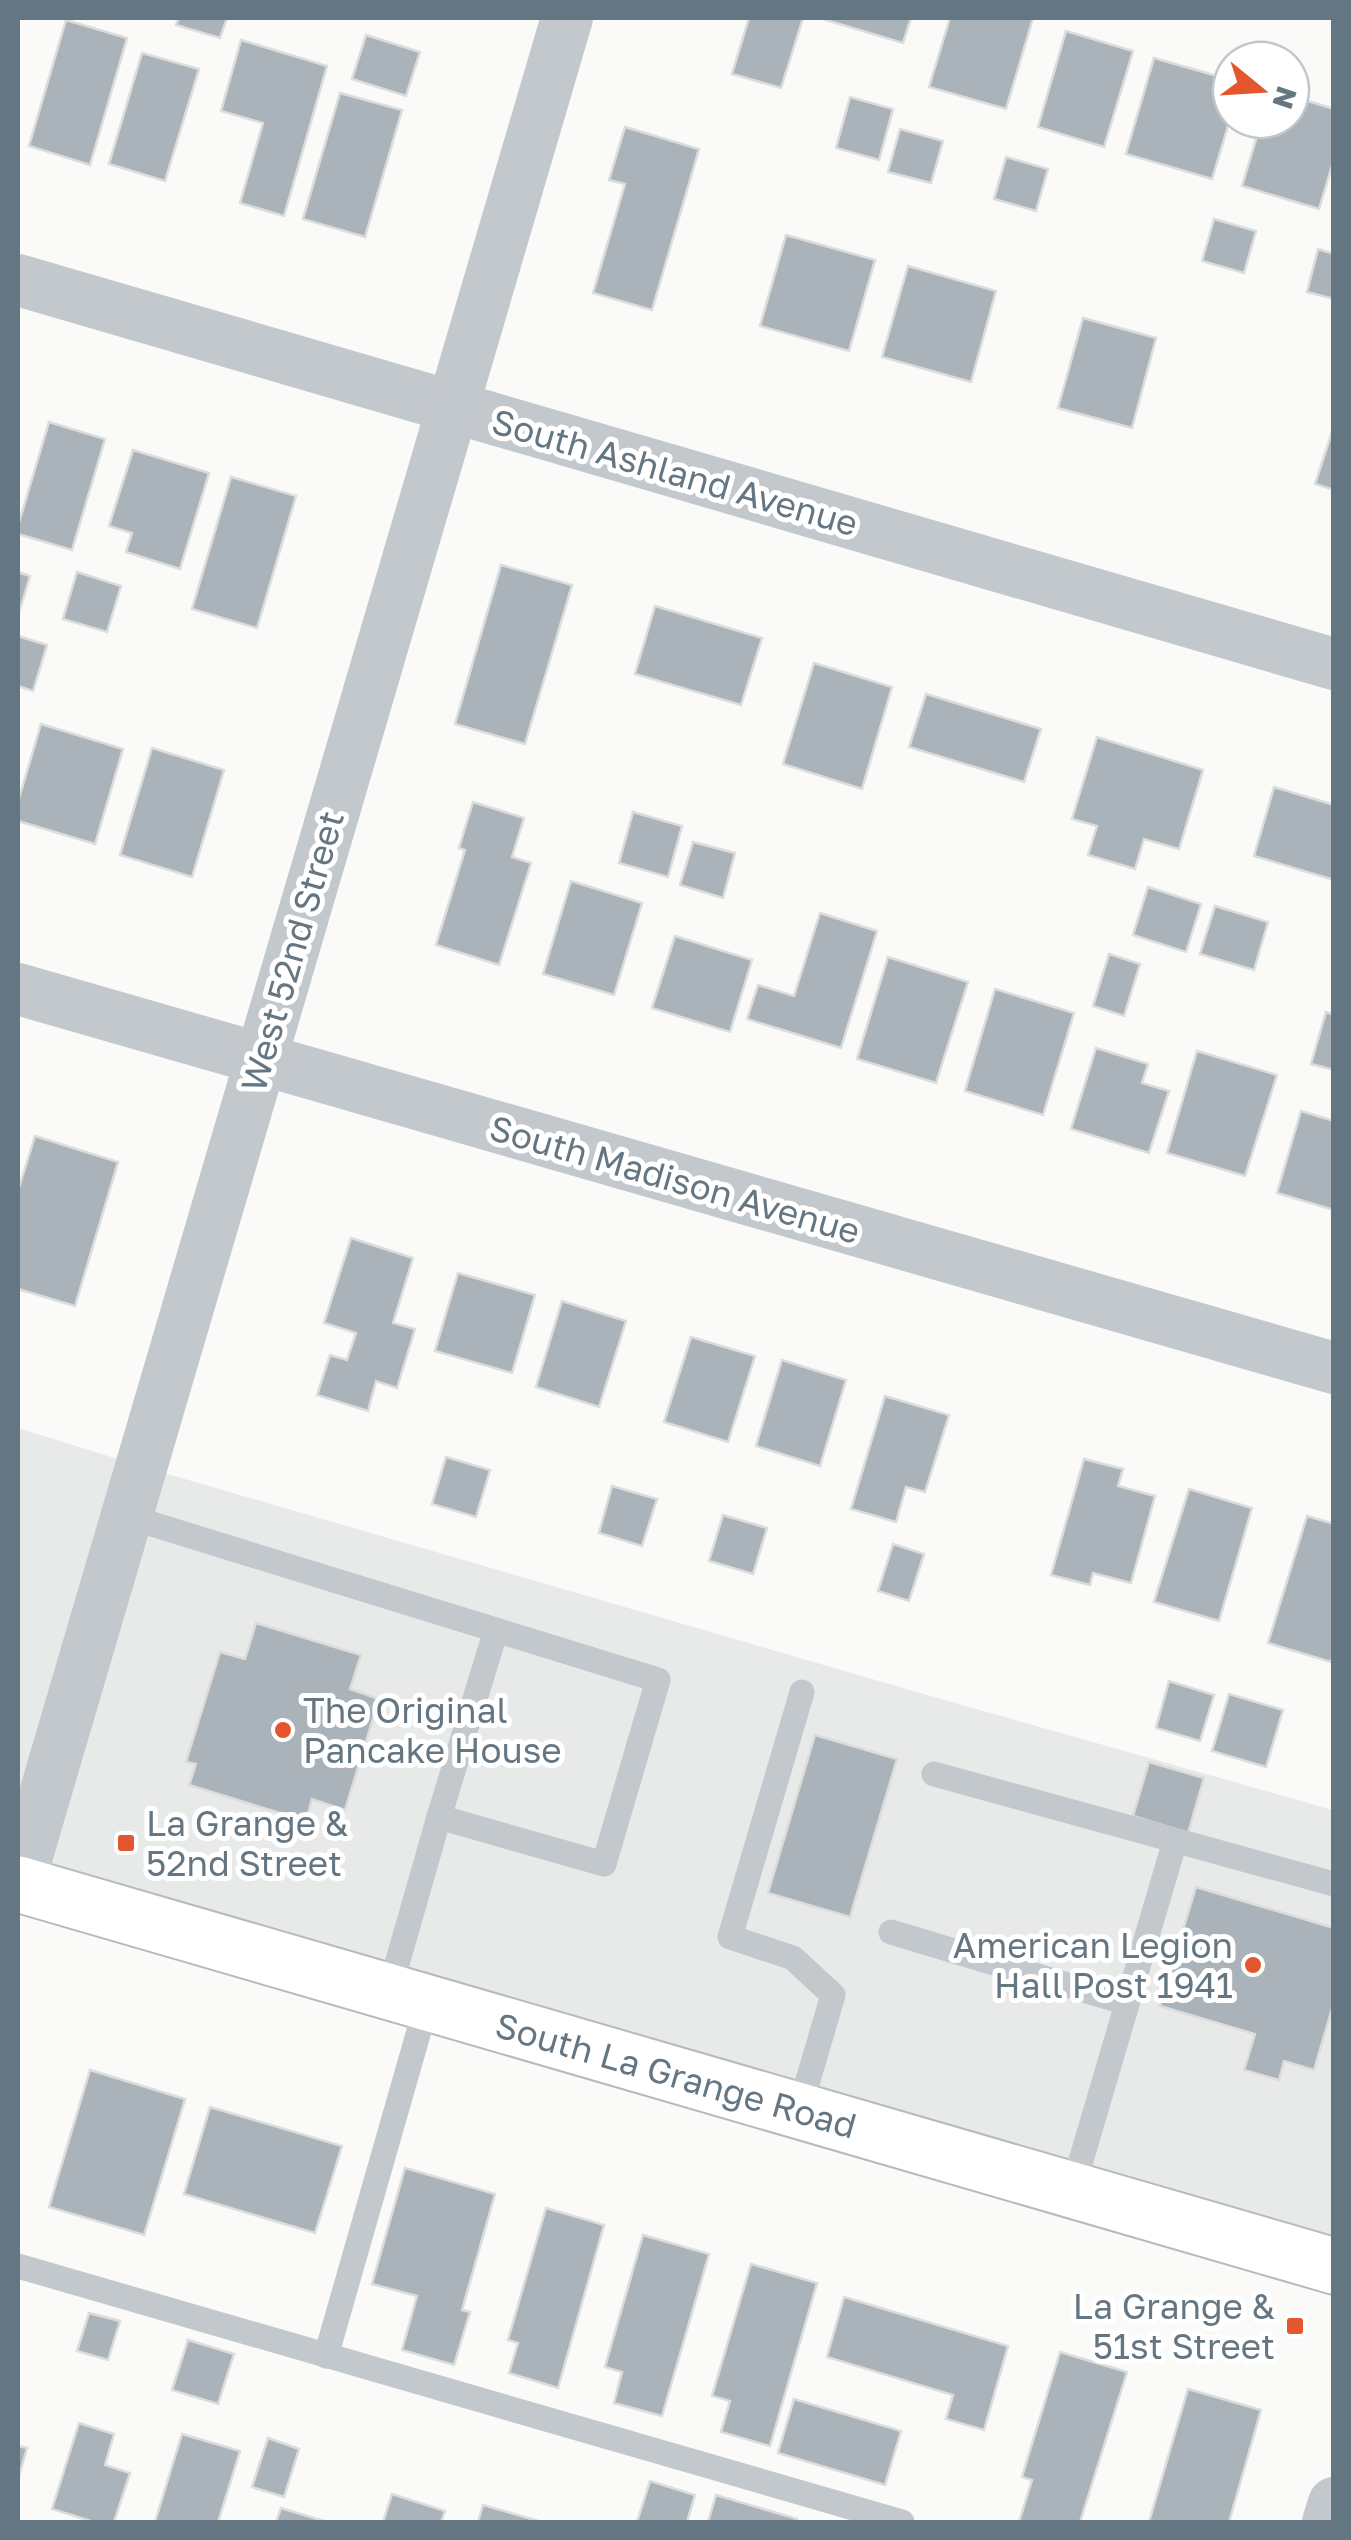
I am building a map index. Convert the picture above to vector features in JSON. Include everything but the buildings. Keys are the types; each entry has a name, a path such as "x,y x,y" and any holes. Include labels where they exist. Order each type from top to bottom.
{"main road":[{"name":"South La Grange Road","path":"18,1885 1334,2266"}],"street":[{"name":"West 52nd Street","path":"18,1885 567,18"},
{"name":"South Ashland Avenue","path":"18,280 1334,664"},
{"name":"South Madison Avenue","path":"18,989 1334,1368"},
{"path":"1328,2522 1334,2503"}],"lane":[{"path":"126,1516 658,1680 604,1864 439,1817"},
{"path":"326,2356 408,1997 439,1817 496,1630"},
{"path":"799,2111 832,1995 793,1958 730,1937 802,1692"},
{"path":"934,1774 1334,1884"},
{"path":"1072,2190 1175,1841"},
{"path":"891,1932 1127,2004"},
{"path":"18,2266 902,2522"}],"shaded area":[{"path":"18,1428 1333,1810 1333,2247 18,1854"}],"place":[{"name":"The Original Pancake House","path":"283,1730"},
{"name":"La Grange & 52nd Street","path":"126,1843"},
{"name":"American Legion Hall Post 1941","path":"1253,1965"},
{"name":"La Grange & 51st Street","path":"1295,2326"}]}
